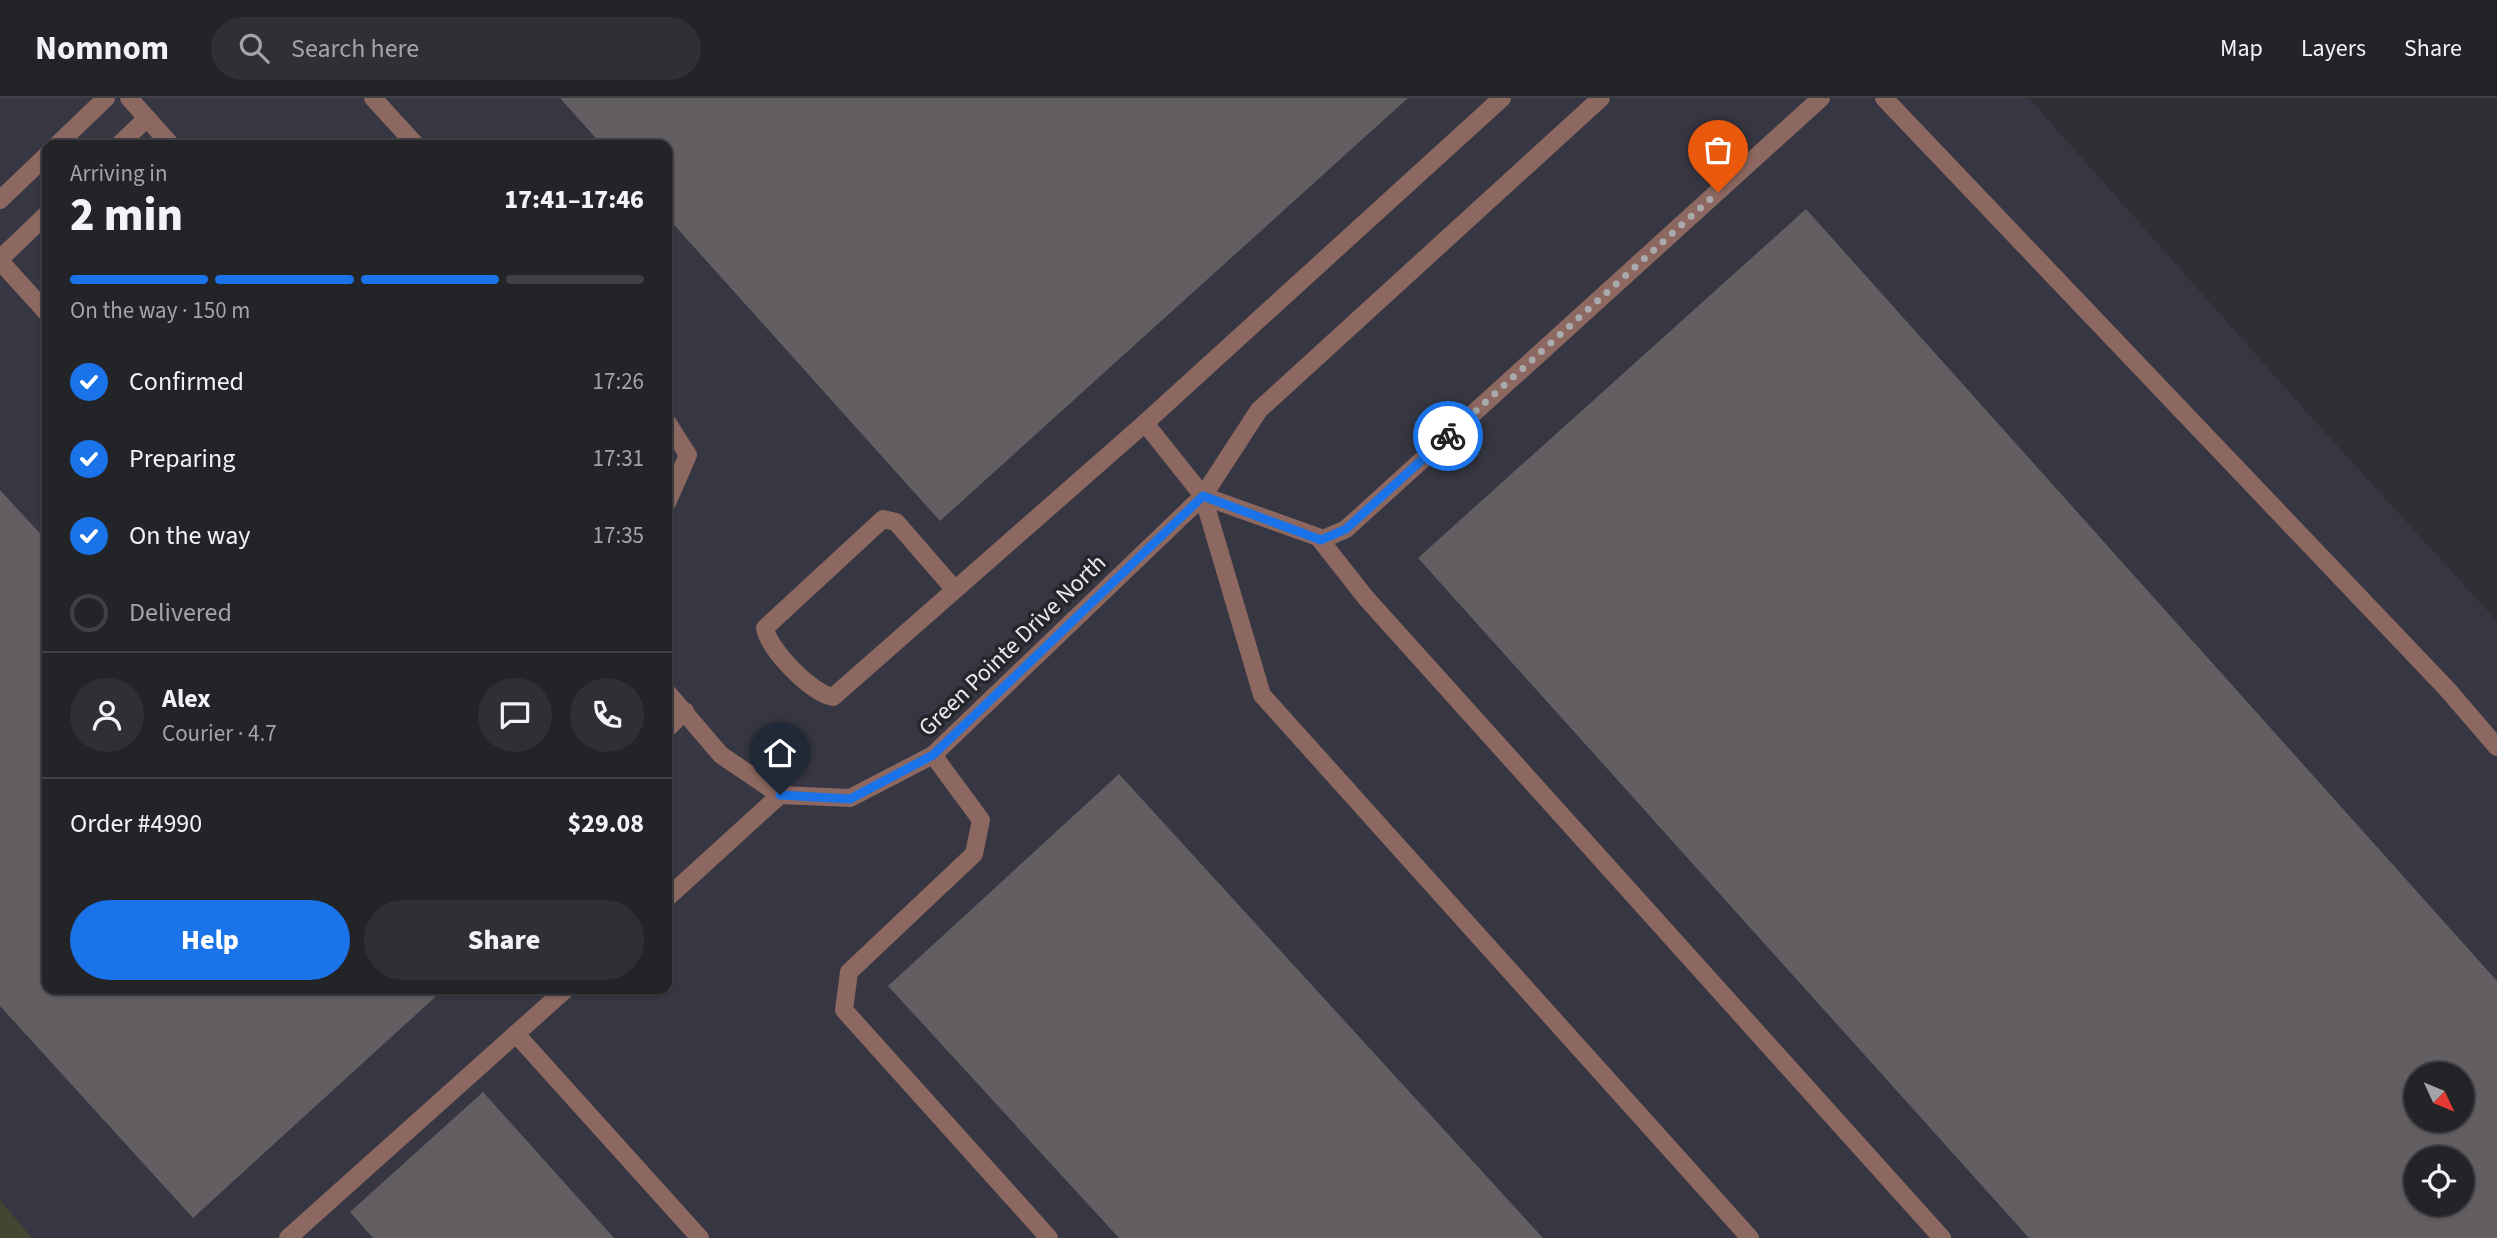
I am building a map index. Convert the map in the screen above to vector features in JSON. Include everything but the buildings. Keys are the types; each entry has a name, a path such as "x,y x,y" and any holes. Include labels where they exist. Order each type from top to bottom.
{"street":[{"path":"62,140 106,98"},
{"path":"129,98 167,140"},
{"path":"373,98 411,140"},
{"path":"955,590 896,522 883,519 765,628 768,642 819,695 833,697 955,590 1145,423 1502,98"},
{"name":"Green Pointe Drive North","path":"780,795 850,799 933,755 1203,496 1259,410 1601,98"},
{"path":"1321,540 1346,529 1821,98"},
{"path":"1884,98 2447,689 2497,747"},
{"path":"124,140 147,118"},
{"path":"0,200 42,160"},
{"path":"42,219 0,260 42,307"},
{"path":"1145,423 1203,496 1262,695 1750,1238"},
{"path":"672,430 688,455 672,492"},
{"path":"1203,496 1321,540 1366,598 1942,1238"},
{"path":"672,697 721,755 780,795 672,893"},
{"path":"672,724 685,711"},
{"path":"933,755 981,820 974,854 849,972 844,1010 1049,1238"},
{"path":"288,1238 560,994"},
{"path":"516,1034 700,1238"}],"shaded area":[{"path":"0,98 2029,98 2321,428 2497,621 2497,1238 32,1238 0,1200"}],"green space":[{"path":"0,1200 32,1238 0,1238"}],"way so far":[{"path":"1448,436 1718,192"}],"route":[{"path":"780,795 850,799 933,755 1203,496 1257,518 1303,531 1321,540 1346,529 1448,436"}]}
